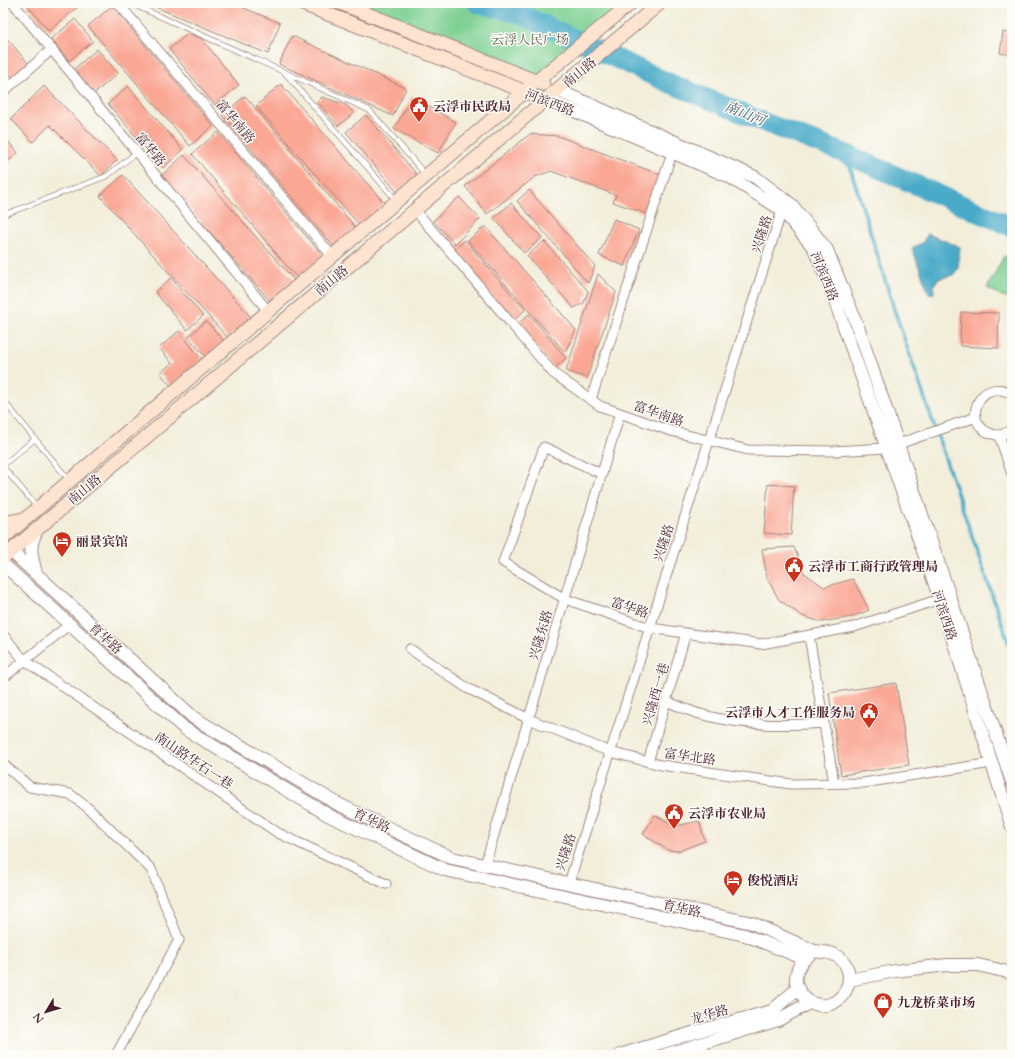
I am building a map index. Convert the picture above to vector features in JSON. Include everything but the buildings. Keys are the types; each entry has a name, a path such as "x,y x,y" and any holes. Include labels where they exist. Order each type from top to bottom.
{"main road":[{"name":"河滨西路","path":"300,3 524,92 546,99"},
{"name":"河滨西路","path":"340,3 557,90"},
{"name":"南山路","path":"3,538 269,312 524,92 631,3"},
{"name":"南山路","path":"6,551 38,528 660,3"},
{"path":"3,523 7,524 27,518"}],"street":[{"name":"富华路","path":"13,3 269,312"},
{"name":"富华南路","path":"118,3 333,256"},
{"path":"3,92 52,49"},
{"name":"河滨西路","path":"557,90 756,177 792,205 827,250 858,326 893,447 1012,827"},
{"name":"河滨西路","path":"546,99 728,176 782,210 814,248 893,447 1012,782"},
{"path":"591,399 672,153"},
{"name":"富华南路","path":"415,210 552,373 600,406 671,432 748,450 833,451 893,447 976,417"},
{"name":"兴隆路","path":"568,883 782,210"},
{"path":"1012,394 1001,389 989,391 979,399 975,409 979,424 986,432 993,435 999,435 1008,433 1012,429"},
{"name":"兴隆东路","path":"485,865 620,413"},
{"path":"999,435 1012,474"},
{"name":"富华路","path":"602,474 544,447 503,562 565,599 650,628 761,644 854,628 940,599"},
{"path":"36,573 30,548 38,528"},
{"name":"育华路","path":"6,551 36,573 194,718 338,804 452,858 752,923 809,955"},
{"name":"育华路","path":"3,564 185,729 330,816 445,870 745,935 809,955"},
{"path":"3,576 24,583"},
{"path":"3,678 70,624"},
{"name":"兴隆西一巷","path":"648,762 686,633"},
{"name":"南山路华石一巷","path":"3,635 24,660 278,833 386,884"},
{"path":"809,636 834,783"},
{"name":"富华北路","path":"410,650 467,688 529,719 610,752 661,766 791,784 864,783 992,763"},
{"path":"666,702 704,716 745,723 786,726 824,723"},
{"path":"3,764 30,787 70,794 88,808 151,869 179,940 116,1055"},
{"path":"831,953 839,958 848,970 849,980 846,992 838,1000 830,1004 820,1005 803,997 796,984 796,975 799,966 809,955 831,953"},
{"path":"849,980 895,971 947,965 978,965 1012,974"},
{"name":"龙华路","path":"620,1055 772,1011 798,988"},
{"name":"龙华路","path":"664,1055 778,1020 811,1002"}],"lane":[{"path":"130,3 369,110 427,176"},
{"path":"284,72 397,201"},
{"path":"3,215 107,176 137,152"},
{"path":"3,400 70,481"},
{"path":"35,439 3,466 38,508"}],"green space":[{"name":"云浮人民广场","path":"340,3 631,3 537,81"},
{"path":"1004,256 1012,260 1012,301 987,288"}],"water":[{"path":"928,234 960,247 958,269 953,275 938,279 934,285 934,293 929,294 912,248 922,243"}],"waterway":[{"name":"南山河","path":"477,3 518,13 667,82 846,154 1012,227"},
{"path":"846,154 895,312 1012,653"}],"place":[{"name":"云浮市民政局","path":"419,123"},
{"name":"丽景宾馆","path":"62,558"},
{"name":"云浮市工商行政管理局","path":"794,583"},
{"name":"云浮市人才工作服务局","path":"869,729"},
{"name":"云浮市农业局","path":"674,830"},
{"name":"俊悦酒店","path":"733,897"},
{"name":"九龙桥菜市场","path":"883,1019"}]}
